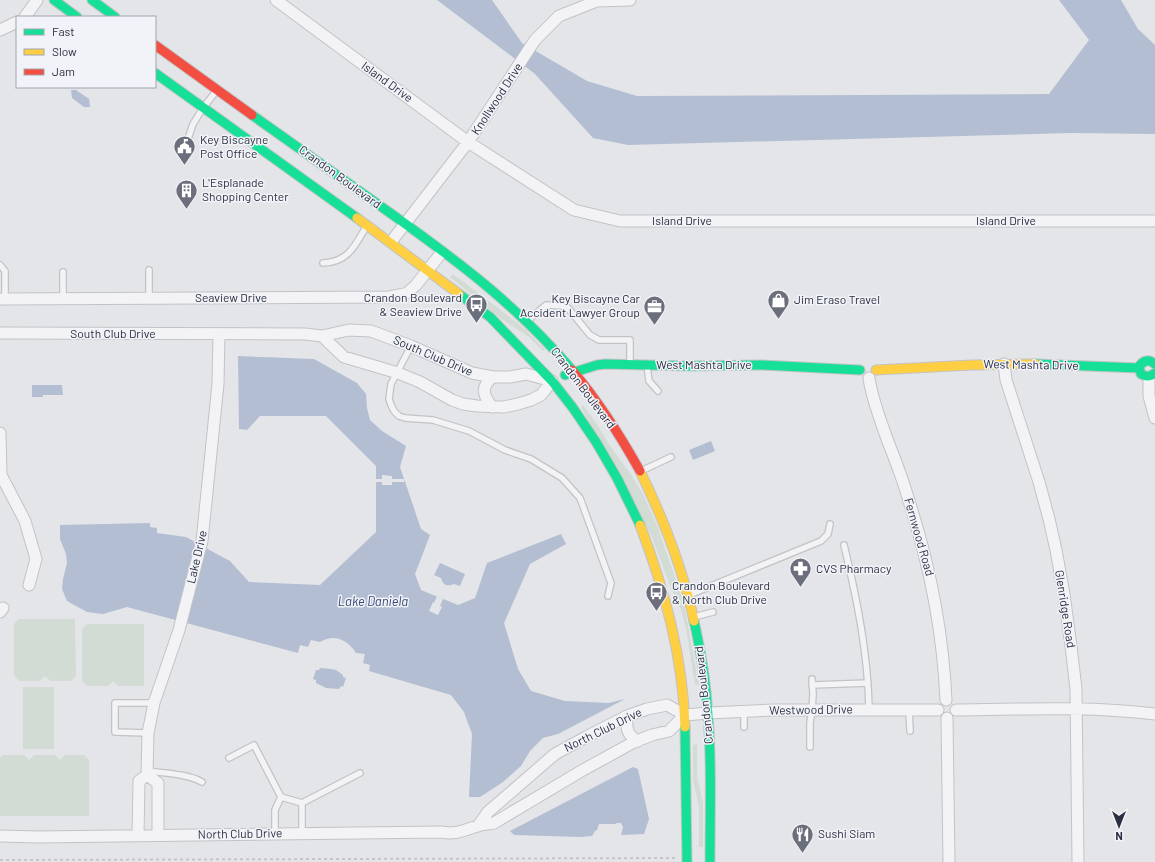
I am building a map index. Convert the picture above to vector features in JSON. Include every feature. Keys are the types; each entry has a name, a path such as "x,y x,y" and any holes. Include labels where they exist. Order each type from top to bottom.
{"main road":[{"path":"54,0 76,16"},
{"path":"92,0 114,16"},
{"name":"Crandon Boulevard","path":"156,46 481,280 528,321 550,344 574,371 601,409 640,471 661,517 676,556 694,617 703,665 708,712 710,862"},
{"name":"Crandon Boulevard","path":"156,74 368,225 490,317 552,381 573,408 596,442 617,478 636,516 664,593 674,631 685,715 687,860"},
{"path":"1152,375 1144,376 1141,374 1139,368 1141,364 1147,360 1150,360 1155,364"},
{"name":"West Mashta Drive","path":"872,374 938,366 1004,364 1065,364 1139,368"},
{"name":"West Mashta Drive","path":"552,381 574,371 596,365 864,365"},
{"path":"864,365 875,366 872,374 865,378 862,375 864,365"}],"street":[{"path":"26,16 37,0"},
{"name":"Island Drive","path":"276,0 468,142 574,210 620,221 1155,221"},
{"name":"Knollwood Drive","path":"391,242 468,142 535,40 559,16 596,1 630,0"},
{"path":"0,30 16,22"},
{"name":"Seaview Drive","path":"2,299 389,297 407,293 416,285 442,252"},
{"name":"South Club Drive","path":"0,334 306,334 322,336 349,330 371,331 411,346 472,373 493,377 510,377 526,374 552,381"},
{"name":"Lake Drive","path":"148,773 148,733 154,703 180,630 202,541 218,384 219,334"},
{"path":"322,336 344,357 398,373 420,382 462,404 504,407 518,404 541,395 552,381"},
{"name":"Glenridge Road","path":"1004,364 1006,380 1039,482 1056,550 1071,646 1077,709 1078,862"},
{"name":"Fernwood Road","path":"872,374 872,393 878,414 910,502 932,587 943,655 946,700"},
{"path":"1152,375 1149,396 1155,418"},
{"path":"492,407 485,396 484,389 486,382 493,377"},
{"path":"0,433 0,475 25,521 36,559 29,585"},
{"path":"946,700 954,703 956,710 954,715 950,718 942,717 938,710 940,704 946,700"},
{"name":"North Club Drive","path":"0,836 38,838 138,835 462,832 478,826 494,823 583,770 638,741 652,735 669,731 685,715 666,705 647,709 627,716 586,737 555,754 488,812 478,826"},
{"name":"Westwood Drive","path":"685,715 708,712 869,709 938,710"},
{"path":"956,710 1077,709 1115,710 1155,714"},
{"path":"627,716 626,725 628,733 632,738 638,741"},
{"path":"948,718 949,862"},
{"path":"138,835 139,781 148,773 158,783 158,835"}],"lane":[{"path":"187,142 193,124 203,108 218,90"},
{"path":"323,263 337,262 347,256 368,225"},
{"path":"0,265 5,271 2,299"},
{"path":"149,270 149,298"},
{"path":"63,272 63,298"},
{"path":"528,321 546,305 563,306 568,308 590,335 599,340 630,340 630,365"},
{"path":"411,346 392,384 389,399 394,411 400,416 433,420 469,431 505,450 531,459 562,478 580,498 611,583 608,596"},
{"path":"647,366 649,381 658,391"},
{"path":"640,471 671,456"},
{"path":"688,595 821,541 828,534 830,524"},
{"path":"844,545 856,592 864,641 869,709"},
{"path":"694,617 713,612"},
{"path":"810,747 812,682 868,683"},
{"path":"148,733 115,732 115,703 154,703"},
{"path":"909,710 910,731"},
{"path":"744,712 744,727"},
{"path":"229,758 254,745 281,797 302,804 360,773"},
{"path":"148,773 180,774 202,782"},
{"path":"274,834 274,810 281,797"},
{"path":"302,804 302,833"}],"path":[{"path":"0,860 687,860"}],"shaded area":[{"path":"453,274 526,330 545,350 543,351 529,337 500,318 450,277"},
{"path":"583,405 643,494 658,528 684,604 699,685 695,685 686,628 681,610 672,591 652,537 581,407"},
{"path":"19,619 75,619 76,676 71,681 50,681 45,676 40,681 19,681 14,675 14,624"},
{"path":"87,624 144,624 144,686 118,686 113,681 108,686 87,686 82,681 82,629"},
{"path":"23,687 54,687 54,749 23,749"},
{"path":"697,744 697,777 703,803 703,847 699,847 699,807 693,781 693,745"},
{"path":"3,755 24,755 29,760 34,755 55,755 60,760 65,755 84,755 89,760 89,816 0,816 0,758"}],"water":[{"path":"437,0 492,0 522,43 587,81 637,96 1049,94 1089,40 1059,0 1121,0 1138,29 1155,45 1155,134 1072,133 628,145 593,138 535,74"},
{"path":"71,90 76,90 89,99 90,107 84,107 72,98"},
{"name":"Lake Daniela","path":"238,356 314,359 357,383 366,394 370,420 382,431 406,446 400,467 421,529 430,535 415,574 421,590 458,605 475,598 487,563 561,534 566,544 530,564 504,623 518,669 531,691 565,701 609,703 625,699 558,734 543,738 530,751 521,766 503,782 480,797 469,797 472,734 464,712 451,695 369,671 370,665 363,663 365,654 356,653 345,641 335,638 325,639 320,642 311,640 308,647 300,645 298,653 127,607 103,614 87,612 67,601 62,589 67,563 66,554 60,539 60,525 150,523 150,527 157,528 157,533 186,537 230,561 249,582 320,585 376,532 376,466 326,416 260,416 247,430 239,429"},
{"path":"32,385 62,385 63,395 43,395 43,397 32,397"},
{"path":"711,441 715,451 693,460 689,450"},
{"path":"440,563 465,574 460,586 454,584 446,585 441,578 434,575"},
{"path":"320,668 336,670 343,675 343,677 346,678 343,687 341,686 339,689 326,688 316,683 316,680 313,679 316,670 319,670"},
{"path":"633,767 638,769 649,819 644,834 621,835 623,827 621,823 599,824 597,830 592,836 580,837 514,835 510,831"}],"pier":[{"path":"382,475 392,476 392,479 404,479 404,482 392,482 392,485 382,485 382,482 376,482 376,479 382,479"},
{"path":"437,596 443,599 440,606 442,607 438,615 429,611"}],"traffic: fast":[{"path":"54,0 76,16"},
{"path":"92,0 114,16"},
{"path":"156,74 357,218"},
{"path":"252,115 412,228 461,265 529,324 572,370"},
{"path":"459,294 490,317 552,381 573,408 596,442 617,478 640,525"},
{"path":"1155,364 1151,361 1146,361 1139,367 1141,374 1145,376 1150,376 1155,373"},
{"path":"565,375 605,364 689,366 762,365 860,370"},
{"path":"1036,364 1139,368"},
{"path":"694,621 704,672 709,723 710,862"},
{"path":"685,727 687,862"}],"traffic: slow":[{"path":"357,218 459,294"},
{"path":"876,370 972,365 1036,364"},
{"path":"640,471 672,544 694,621"},
{"path":"640,525 665,599 671,624 681,675 685,727"}],"traffic: jam":[{"path":"156,46 252,115"},
{"path":"572,370 591,394 625,444 640,471"}],"place":[{"name":"Key Biscayne Post Office","path":"185,166"},
{"name":"L'Esplanade Shopping Center","path":"187,210"},
{"name":"Jim Eraso Travel","path":"778,320"},
{"name":"Crandon Boulevard & Seaview Drive","path":"477,324"},
{"name":"Key Biscayne Car Accident Lawyer Group","path":"655,326"},
{"name":"CVS Pharmacy","path":"801,588"},
{"name":"Crandon Boulevard & North Club Drive","path":"657,612"},
{"name":"Sushi Siam","path":"802,854"}]}
